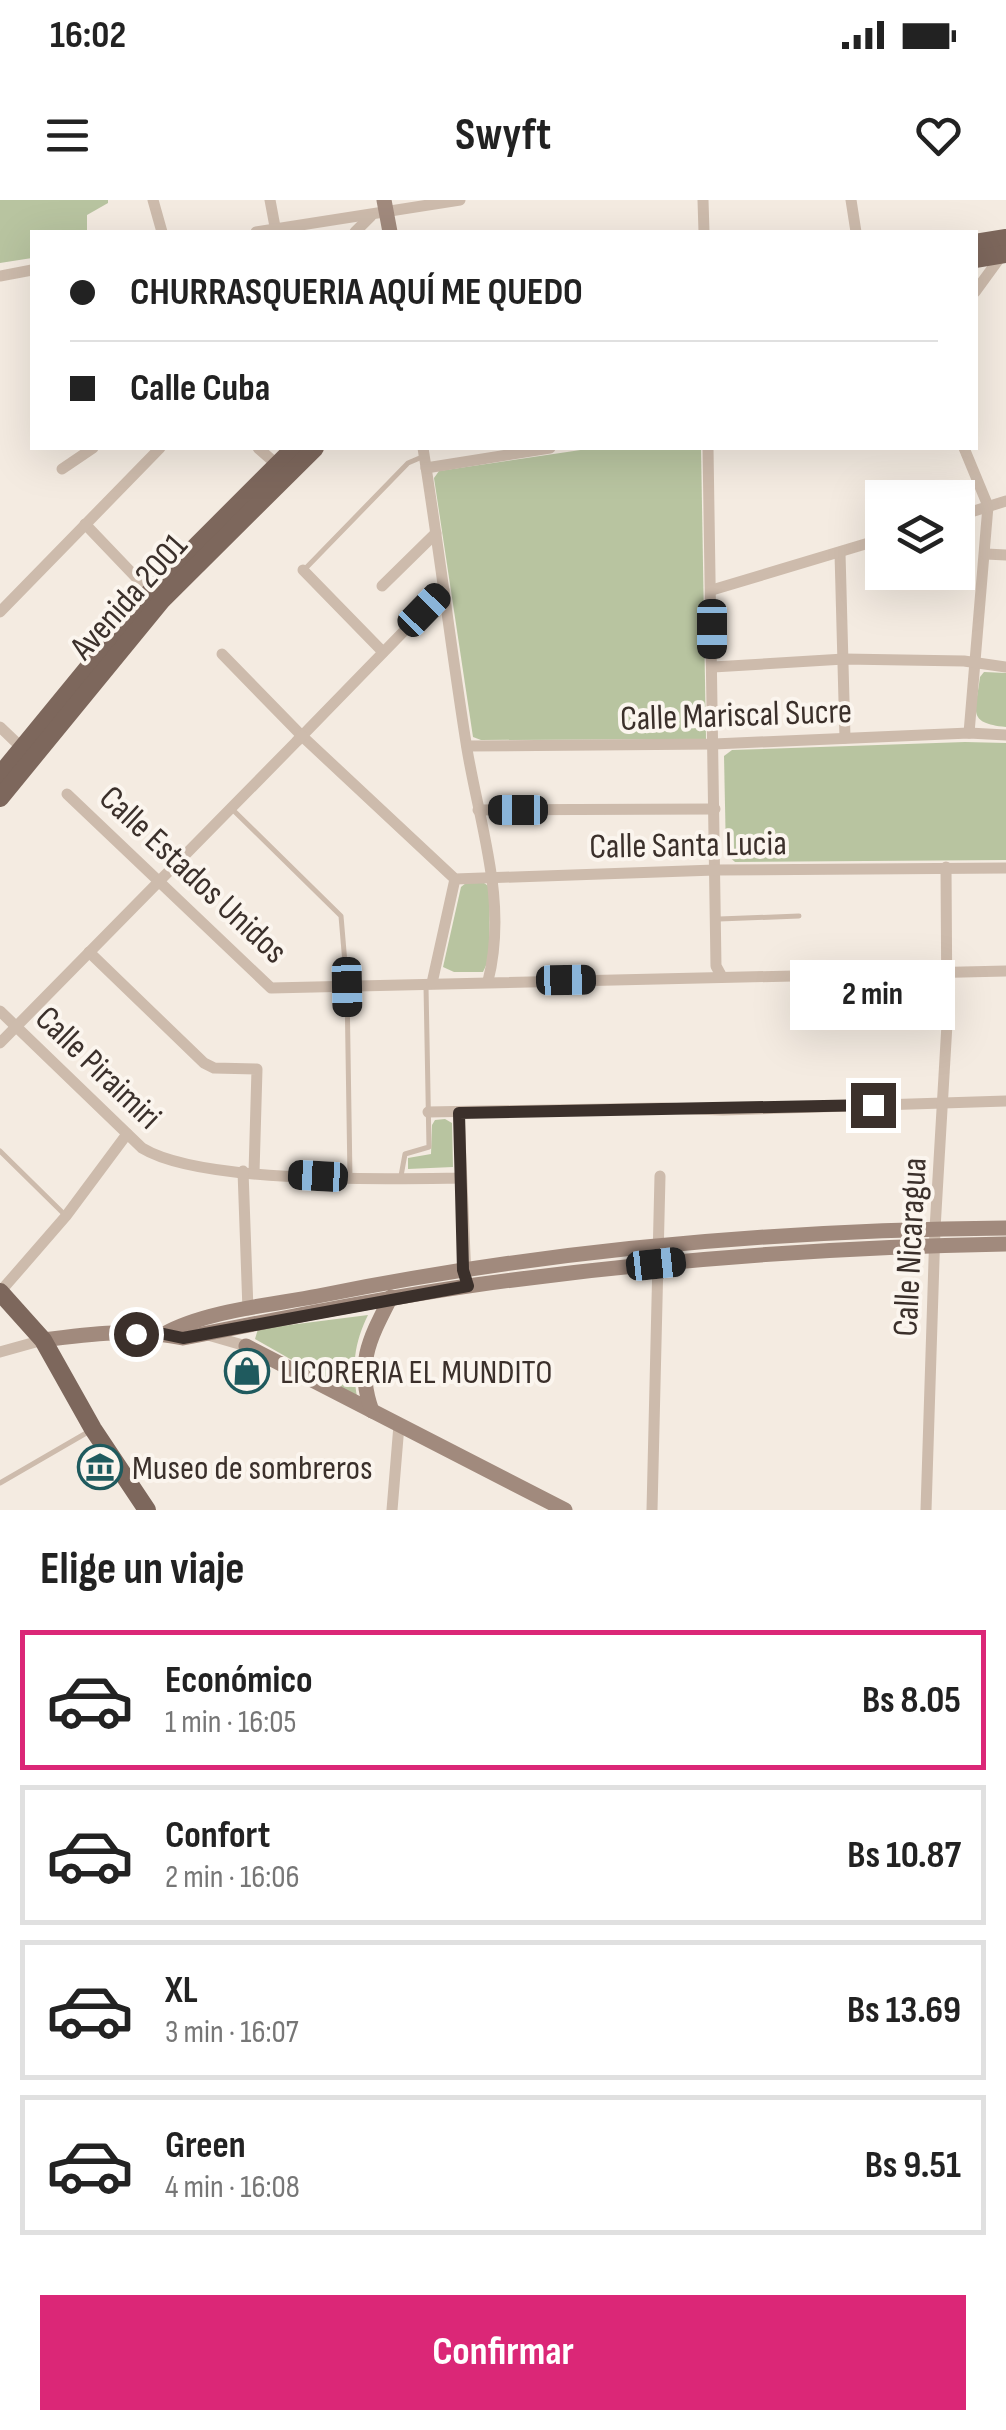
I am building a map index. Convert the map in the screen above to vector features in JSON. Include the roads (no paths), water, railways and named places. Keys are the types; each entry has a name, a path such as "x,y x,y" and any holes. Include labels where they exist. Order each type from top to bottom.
{"main road":[{"path":"978,244 1005,249"},
{"path":"978,258 1005,249"},
{"name":"Avenida 2001","path":"0,798 162,600 283,470 293,450"},
{"name":"Avenida 2001","path":"0,775 150,592 283,470 312,450"},
{"path":"164,1334 179,1325 248,1310 390,1291 1006,1228"},
{"path":"43,1340 79,1335 164,1334 183,1338 390,1291 463,1270 658,1246 935,1237 1006,1244"},
{"path":"372,1411 364,1369 371,1334 390,1291"},
{"path":"0,1292 43,1340 147,1510"},
{"path":"246,1346 565,1510"}],"street":[{"path":"153,200 161,230"},
{"path":"270,200 276,230"},
{"path":"281,230 381,209 460,200"},
{"path":"702,200 704,230"},
{"path":"851,200 856,230"},
{"path":"357,230 381,209"},
{"path":"978,288 1005,249"},
{"path":"0,276 30,270"},
{"path":"62,469 90,450"},
{"path":"0,612 158,450"},
{"path":"260,450 283,470"},
{"path":"488,981 496,948 493,876 467,746 425,457 522,450"},
{"path":"708,450 716,966 722,977"},
{"path":"965,450 988,506 968,733"},
{"path":"975,510 1006,501"},
{"path":"84,524 150,592"},
{"path":"382,586 436,533"},
{"path":"712,590 865,544"},
{"path":"840,552 845,738"},
{"path":"986,554 1006,556"},
{"path":"303,570 383,652"},
{"path":"160,880 444,590"},
{"path":"222,654 302,736 455,879 429,983"},
{"path":"712,667 844,660 976,662 1006,667"},
{"path":"0,727 22,748"},
{"name":"Calle Mariscal Sucre","path":"467,746 714,744 968,733 1006,735"},
{"path":"0,1044 302,736"},
{"name":"Calle Estados Unidos","path":"67,794 271,988 1006,971"},
{"path":"478,810 714,810"},
{"name":"Calle Nicaragua","path":"926,1510 949,972 946,867"},
{"name":"Calle Santa Lucia","path":"455,879 715,870 1006,868"},
{"path":"89,952 204,1063 214,1068 257,1068 248,1172 248,1310"},
{"name":"Calle Piraimiri","path":"0,1011 126,1134 142,1148 170,1162 248,1172 350,1178 461,1178"},
{"path":"428,1112 723,1110 1006,1101"},
{"path":"459,1113 463,1270 468,1286"},
{"path":"0,1292 66,1216 126,1134"},
{"path":"652,1510 660,1176"},
{"path":"204,1334 246,1346"},
{"path":"0,1352 43,1340"},
{"path":"392,1510 399,1425"}],"lane":[{"path":"303,570 408,463 425,457"},
{"path":"231,808 342,916 350,1178"},
{"path":"716,919 799,916"},
{"path":"401,1179 404,1154 429,1147 429,983"},
{"path":"0,1151 66,1216"},
{"path":"0,1484 94,1428"}],"place":[{"name":"LICORERIA EL MUNDITO","path":"247,1371"},
{"name":"Museo de sombreros","path":"100,1467"}]}
